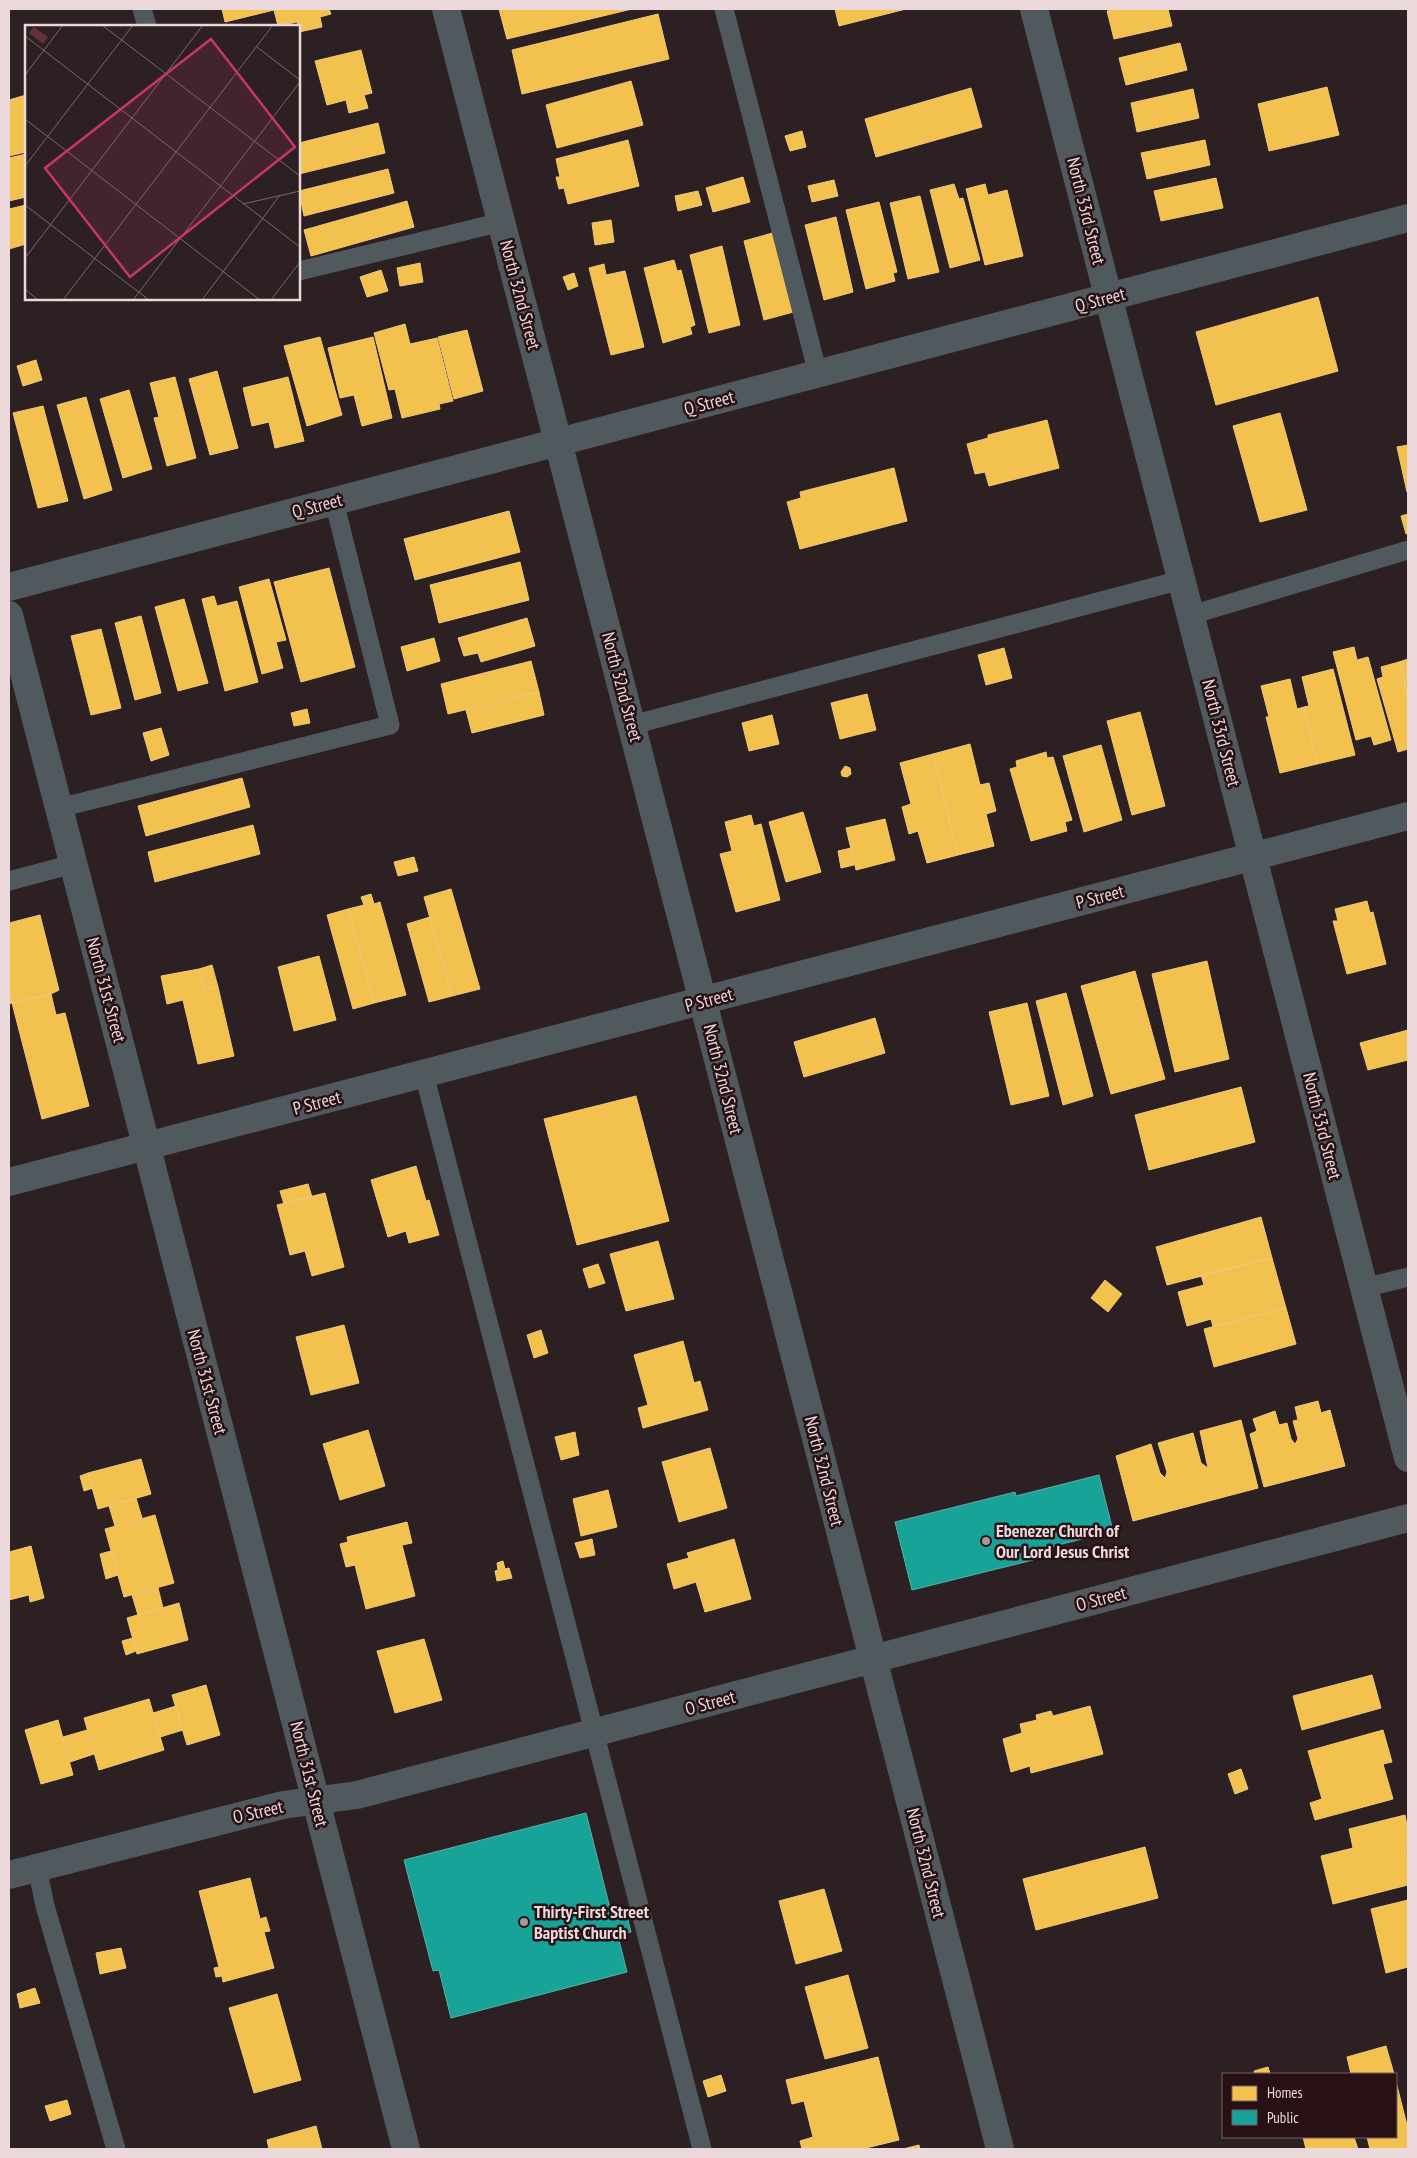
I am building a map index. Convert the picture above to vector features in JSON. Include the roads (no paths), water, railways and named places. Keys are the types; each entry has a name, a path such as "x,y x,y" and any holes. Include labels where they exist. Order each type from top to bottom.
{"street":[{"name":"North 32nd Street","path":"446,9 1000,2149"},
{"name":"North 33rd Street","path":"1034,9 1408,1458"},
{"name":"Q Street","path":"9,587 1408,218"},
{"name":"North 31st Street","path":"9,615 406,2149"},
{"name":"P Street","path":"9,1182 1408,816"},
{"name":"O Street","path":"9,1875 284,1805 357,1795 1408,1518"}],"lane":[{"path":"142,9 147,25"},
{"path":"724,9 818,374"},
{"path":"300,271 502,222"},
{"path":"59,808 390,725 334,501"},
{"path":"1191,615 1408,550"},
{"path":"632,725 1182,580"},
{"path":"9,882 73,864"},
{"path":"424,1074 702,2149"},
{"path":"1364,1288 1408,1277"},
{"path":"37,1867 45,1906 116,2149"}],"place":[{"name":"Ebenezer Church of Our Lord Jesus Christ","path":"986,1541"},
{"name":"Thirty-First Street Baptist Church","path":"524,1922"}]}
